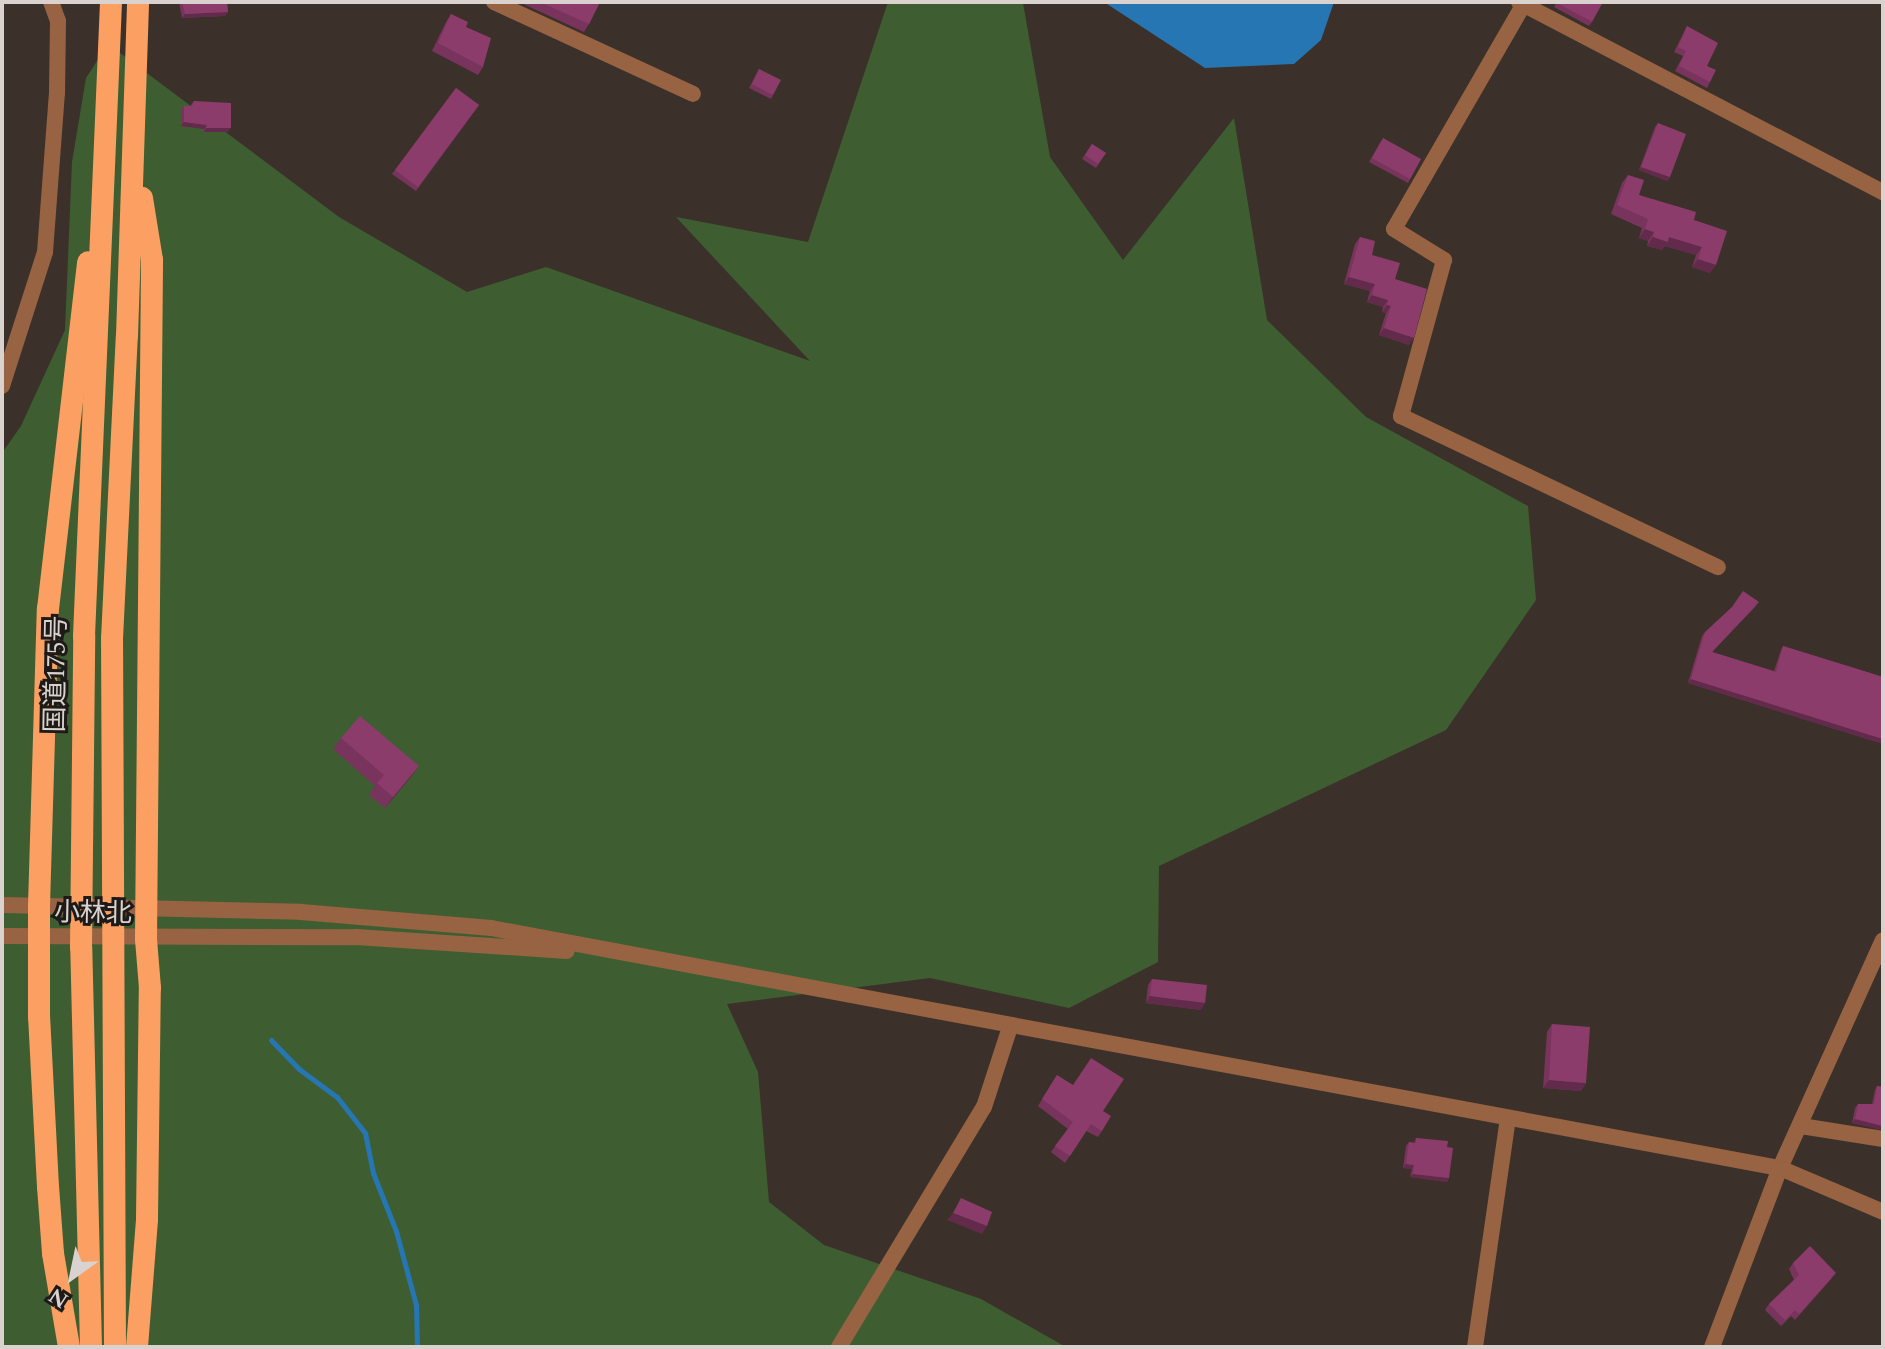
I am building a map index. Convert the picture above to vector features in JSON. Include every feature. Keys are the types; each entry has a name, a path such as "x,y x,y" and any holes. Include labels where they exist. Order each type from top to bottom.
{"highway":[{"name":"国道175号","path":"91,1347 81,947 84,636 111,2"},
{"path":"115,1347 112,639 138,2"},
{"path":"69,1347 53,1253 38,937 48,609 90,241 107,142"},
{"path":"133,144 152,260 146,939 150,988 147,1219 137,1347"}],"street":[{"path":"2,386 45,252 57,93 58,21 51,2"},
{"path":"494,2 693,94"},
{"path":"1718,567 1401,416 1444,260 1394,229 1523,3 1883,192"},
{"path":"2,905 301,912 491,928 1780,1168 1883,1212"},
{"name":"小林北","path":"2,936 146,939 356,937 636,955"},
{"path":"1712,1347 1780,1168 1883,940"},
{"path":"839,1347 984,1107 1010,1027"},
{"path":"1475,1347 1508,1118"},
{"path":"1801,1126 1883,1139"}],"green space":[{"path":"888,2 1023,3 1050,157 1123,260 1234,118 1267,320 1366,417 1528,506 1536,600 1446,730 1159,866 1158,962 1069,1008 930,978 727,1004 758,1072 769,1202 824,1245 981,1299 1066,1347 2,1347 2,453 21,426 65,330 72,162 86,78 108,44 339,217 467,292 546,267 810,361 676,217 808,242"}],"water":[{"path":"1104,2 1334,2 1321,40 1294,64 1205,68"}],"building":[{"path":"182,2 227,2 228,12 185,14"},
{"path":"540,2 600,2 589,24"},
{"path":"1557,2 1603,2 1592,22"},
{"path":"451,14 468,22 466,27 491,38 483,67 438,43"},
{"path":"1687,26 1718,43 1707,66 1716,70 1710,82 1679,66 1686,51 1678,47"},
{"path":"759,69 781,80 773,95 752,84"},
{"path":"456,88 479,105 418,187 395,170"},
{"path":"194,101 231,103 231,128 206,128 207,125 184,122 184,106 192,106"},
{"path":"1658,123 1686,134 1670,177 1641,167"},
{"path":"1383,138 1421,159 1410,179 1372,158"},
{"path":"1092,144 1106,153 1098,164 1085,155"},
{"path":"1628,175 1644,180 1639,195 1696,212 1694,220 1727,231 1716,265 1698,259 1702,247 1669,237 1668,242 1653,237 1654,232 1645,229 1648,219 1617,205"},
{"path":"1360,237 1375,241 1372,255 1400,263 1395,279 1427,289 1414,338 1384,328 1391,306 1387,305 1388,300 1372,295 1375,284 1349,277"},
{"path":"1743,591 1759,602 1712,652 1776,672 1783,646 1883,677 1883,739 1691,679 1705,632 1732,607"},
{"path":"360,716 419,766 393,797 377,783 384,775 341,738"},
{"path":"1152,979 1207,985 1205,1003 1150,996"},
{"path":"1552,1024 1590,1027 1586,1083 1549,1080"},
{"path":"1091,1058 1124,1079 1103,1111 1111,1116 1102,1131 1091,1124 1070,1156 1055,1146 1073,1122 1042,1099 1057,1075 1073,1085"},
{"path":"1877,1086 1883,1087 1883,1126 1855,1119 1858,1104 1874,1104"},
{"path":"1416,1138 1448,1141 1447,1147 1453,1148 1449,1178 1413,1174 1414,1165 1406,1164 1409,1142 1416,1143"},
{"path":"961,1198 992,1212 987,1226 953,1213"},
{"path":"1810,1246 1836,1273 1799,1314 1795,1310 1785,1320 1769,1304 1799,1275 1793,1263"}],"waterway":[{"path":"271,1040 299,1069 337,1097 365,1133 373,1173 396,1231 416,1305 417,1347"}]}
